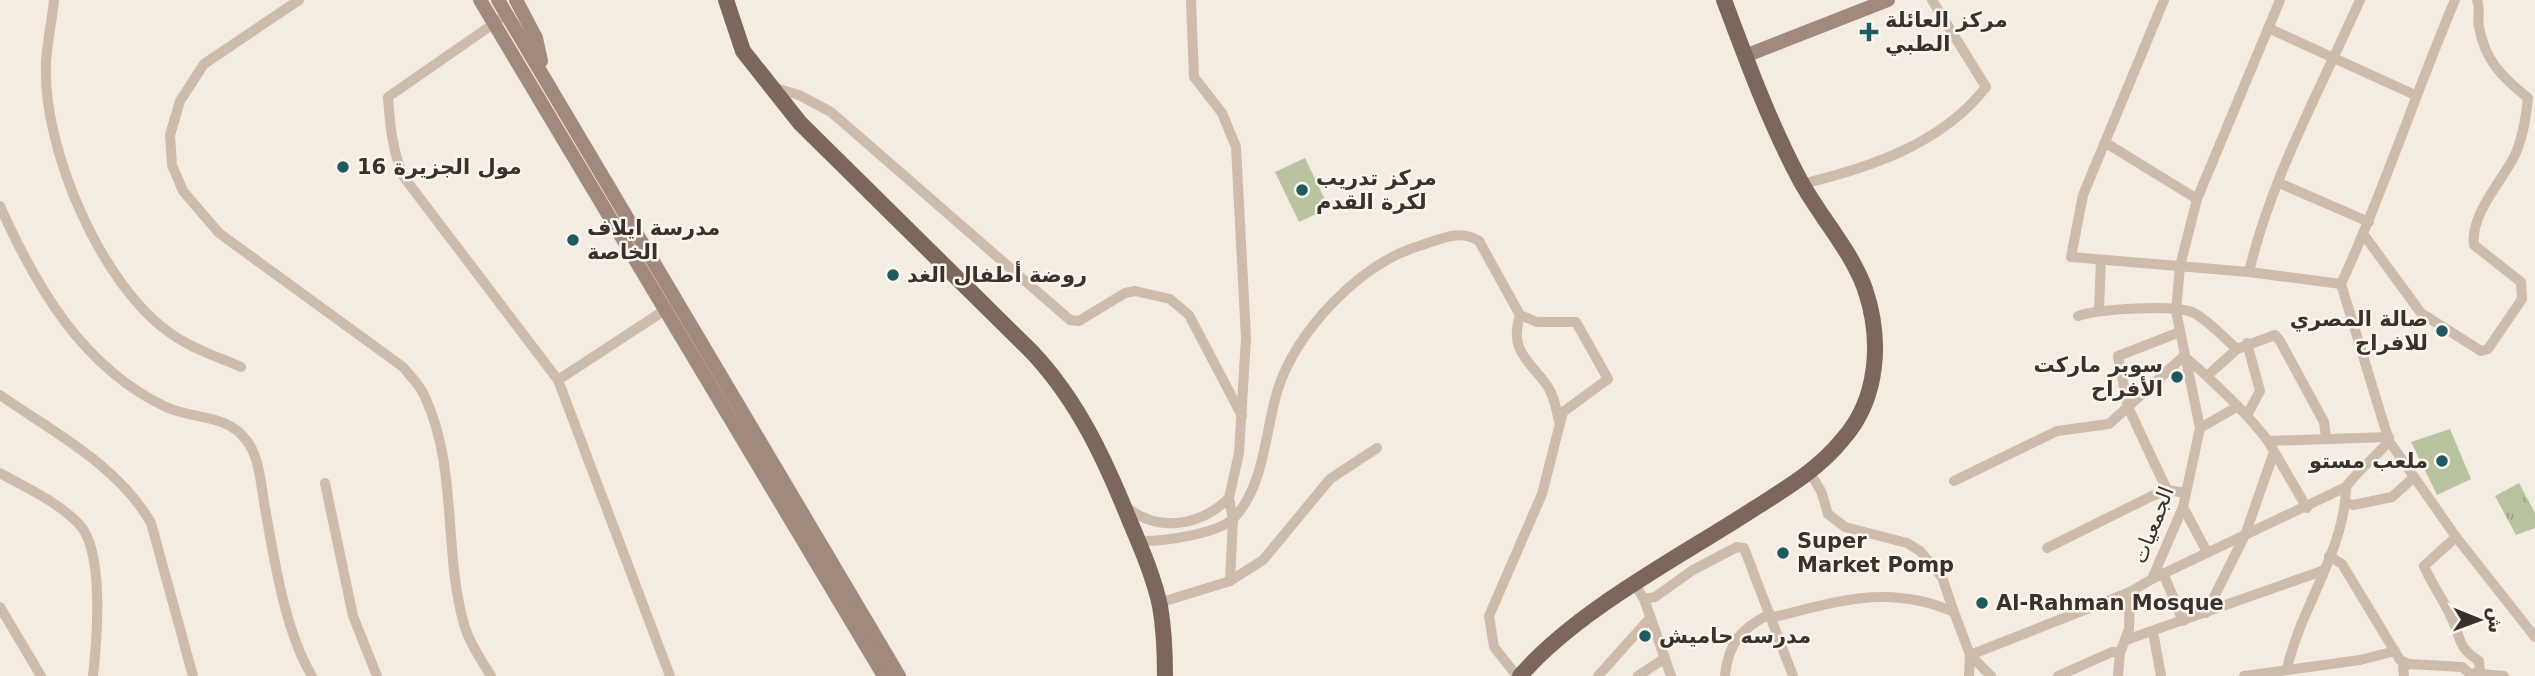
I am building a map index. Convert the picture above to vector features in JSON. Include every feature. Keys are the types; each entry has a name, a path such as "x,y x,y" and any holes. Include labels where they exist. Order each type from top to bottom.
{"main road":[{"path":"726,0 743,51 768,86 800,123 1056,377 1094,440 1138,541 1159,603 1165,676"},
{"path":"1519,676 1580,624 1640,592 1810,473 1845,438 1863,407 1873,376 1877,351 1873,315 1864,286 1802,184 1776,134 1724,0"}],"street":[{"path":"54,0 46,65 58,155 73,196 93,236 146,313 173,335 240,367"},
{"path":"299,0 204,64 180,101 170,135 172,165 183,191 219,233 403,367 425,395 439,439 453,535 457,596 464,627 491,676"},
{"path":"480,0 672,305 899,676"},
{"path":"516,0 536,38 545,76"},
{"path":"1191,0 1194,77 1222,113 1236,147 1246,338 1239,453 1229,498 1233,519 1230,581"},
{"path":"1745,56 1888,0"},
{"path":"1802,184 1889,159 1941,128 1986,87 1932,0"},
{"path":"2164,0 2083,195 2071,257 2249,272 2341,284"},
{"path":"2235,408 2200,428 2176,311 2180,267 2197,199 2280,0"},
{"path":"2249,272 2255,247 2279,183 2360,0"},
{"path":"2455,0 2415,95 2364,235 2341,284 2389,439 2413,478 2456,537 2535,637"},
{"path":"2364,235 2421,313 2481,351 2488,349 2522,299 2521,282 2474,245 2473,238 2484,207 2515,155 2524,125 2528,98 2501,77 2490,61 2478,25 2480,4 2477,0"},
{"path":"502,6 495,24 388,97 389,131 403,176 558,380 670,676"},
{"path":"502,6 545,76 884,676"},
{"path":"2268,27 2334,60 2415,95"},
{"path":"768,86 799,95 831,111 1070,320 1079,321 1125,293 1135,291 1170,299 1181,306 1209,350 1242,416"},
{"path":"2106,143 2197,199"},
{"path":"2279,183 2369,222"},
{"path":"0,206 50,302 70,330 104,366 138,392 169,408 233,426 248,442 256,463 281,593 312,676"},
{"path":"1138,541 1153,541 1222,527 1233,519 1251,494 1277,389 1291,356 1307,333 1351,286 1379,264 1409,249 1448,237 1470,236 1479,241 1520,315 1518,348 1529,367 1552,393 1559,421"},
{"path":"2099,309 2101,260"},
{"path":"558,380 672,305"},
{"path":"2078,316 2099,309 2193,313 2237,349"},
{"path":"1519,676 1494,648 1489,616 1542,494 1559,421 1567,406 1608,379 1576,322 1537,322 1520,315"},
{"path":"2167,490 2128,407 2118,356 2180,332"},
{"path":"2207,376 2237,349 2274,335 2280,341 2324,422 2326,438"},
{"path":"2248,344 2260,391 2248,415"},
{"path":"2184,356 2207,376 2235,408 2248,415 2268,441 2307,508"},
{"path":"1954,481 2057,431 2109,424 2184,356"},
{"path":"0,395 106,469 138,500 151,523 193,676"},
{"name":"الجمعيات","path":"2152,579 2183,507 2200,428"},
{"path":"2268,441 2389,439"},
{"path":"2287,669 2293,639 2329,556 2346,503 2346,487 2389,439"},
{"path":"1159,603 1230,581 1274,548 1330,479 1377,447"},
{"path":"2206,613 2245,535 2274,452"},
{"path":"0,473 48,499 79,523 87,534 92,547 98,615 93,676"},
{"path":"1810,473 1821,491 1828,514 1845,527 1907,543 1920,551 1942,577 1970,656 1969,676"},
{"path":"2346,503 2353,505 2392,497 2413,478"},
{"path":"325,483 353,616 377,676"},
{"name":"الجمعيات","path":"2152,579 2307,508 2346,487"},
{"path":"2046,548 2167,490 2186,493"},
{"path":"1123,505 1140,518 1156,523 1175,524 1215,511 1229,498"},
{"path":"2183,507 2207,552"},
{"path":"2456,537 2424,566 2454,622 2457,639 2467,655 2479,661 2480,673"},
{"path":"1640,592 1655,597 1693,570 1737,547 1744,548 1793,676"},
{"path":"2329,556 2342,564 2400,660 2409,664 2462,667 2469,673 2504,676"},
{"path":"2126,640 2322,571"},
{"path":"2163,573 2183,621"},
{"path":"1970,656 2130,592 2152,579"},
{"path":"1640,592 1671,676"},
{"path":"2119,676 2119,653 2126,640 2130,592"},
{"path":"1725,676 1734,641 1746,627 1770,616 1819,604 1870,597 1920,599 1954,611"},
{"path":"0,607 41,676"},
{"path":"1598,676 1650,618"},
{"path":"2153,632 2161,676"},
{"path":"2244,676 2360,660 2395,651"},
{"path":"2058,676 2112,652 2119,653"},
{"path":"1970,656 1992,676"},
{"path":"1638,676 1665,658"},
{"path":"2404,676 2403,668 2409,664"}],"green space":[{"name":"مركز تدريب لكرة القدم","path":"1305,158 1329,208 1299,222 1275,172"},
{"name":"ملعب مستو","path":"2450,429 2471,479 2437,495 2411,442"},
{"path":"2519,483 2535,513 2535,528 2516,535 2495,496"}],"place":[{"name":"مركز العائلة الطبي","path":"1869,32"},
{"name":"مول الجزيرة 16","path":"343,167"},
{"name":"مركز تدريب لكرة القدم","path":"1302,190"},
{"name":"مدرسة ايلاف الخاصة","path":"573,240"},
{"name":"روضة أطفال الغد","path":"893,275"},
{"name":"صالة المصري للافراح","path":"2442,331"},
{"name":"سوبر ماركت الأفراح","path":"2177,377"},
{"name":"ملعب مستو","path":"2442,461"},
{"name":"Super Market Pomp","path":"1783,553"},
{"name":"Al-Rahman Mosque","path":"1982,603"},
{"name":"مدرسه حاميش","path":"1645,636"}]}
